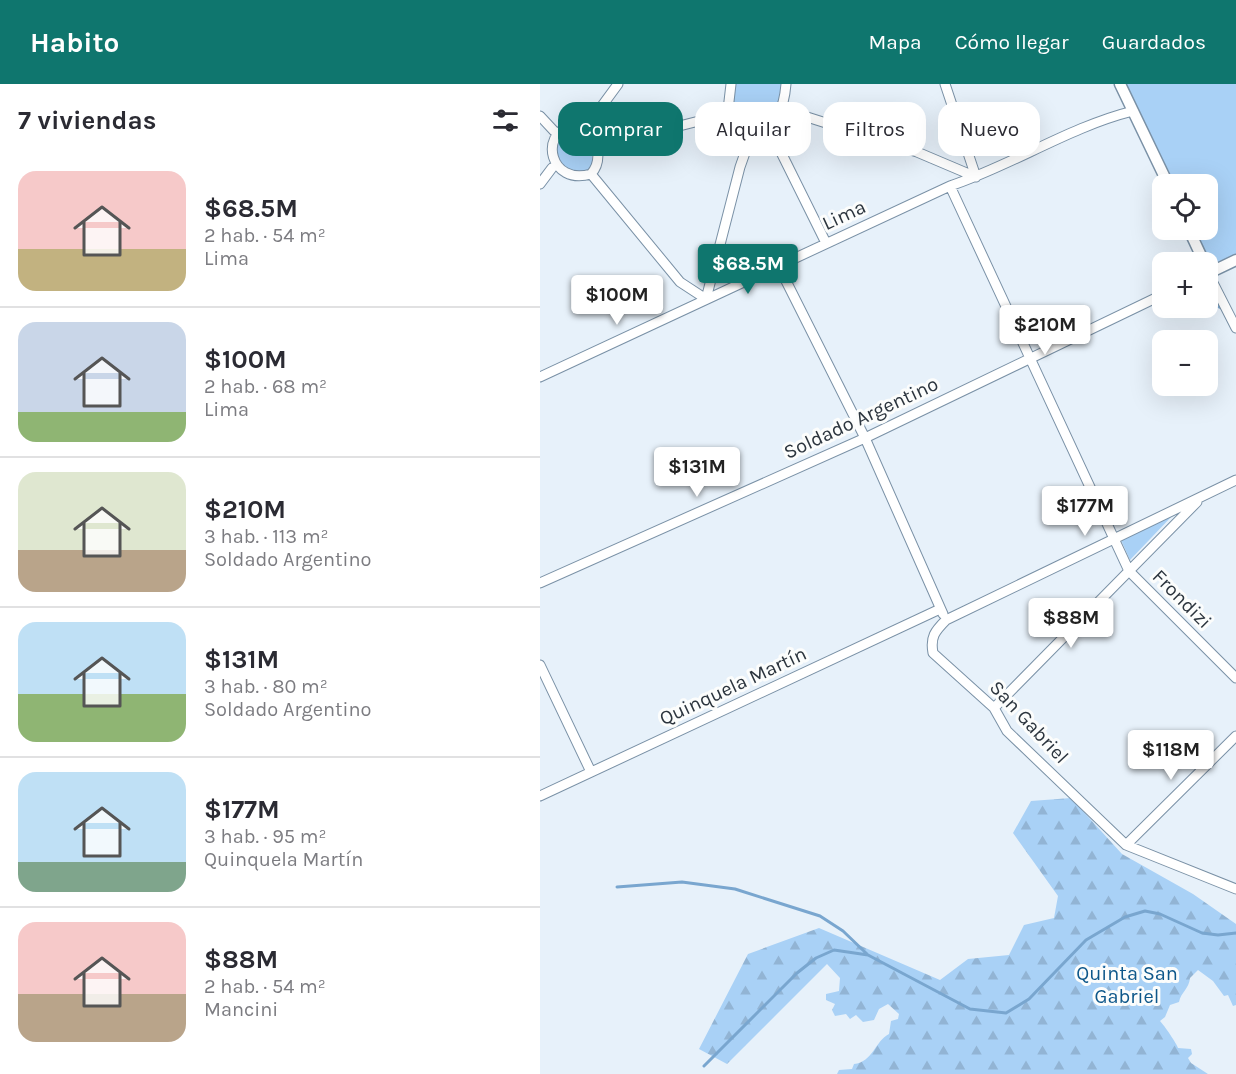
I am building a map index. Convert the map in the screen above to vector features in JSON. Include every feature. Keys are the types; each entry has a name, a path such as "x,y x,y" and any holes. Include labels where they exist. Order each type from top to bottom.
{"street":[{"path":"605,102 618,84"},
{"path":"729,102 731,84"},
{"path":"783,102 786,84"},
{"path":"945,84 976,177"},
{"path":"1120,84 1163,174"},
{"name":"Lima","path":"540,376 950,186 976,177 1098,120 1133,111"},
{"path":"540,116 554,131"},
{"path":"811,118 917,152 976,177"},
{"path":"558,130 554,131 543,154 552,168 583,176 591,174 598,156"},
{"path":"591,174 680,282 706,299 744,156"},
{"path":"783,156 826,243"},
{"path":"540,184 552,168"},
{"name":"Frondizi","path":"950,186 1032,358 1129,571 1236,678"},
{"path":"1218,266 1236,260"},
{"path":"779,267 865,438 919,554 946,620 1236,480"},
{"path":"1218,291 1236,328"},
{"name":"Soldado Argentino","path":"540,583 865,438 1152,300"},
{"path":"994,708 1203,496"},
{"name":"Quinquela Martín","path":"540,796 940,609"},
{"name":"San Gabriel","path":"946,620 933,633 933,653 994,708 1007,731 1126,845"},
{"path":"540,665 591,772"},
{"path":"1236,736 1126,845 1236,889"}],"green space":[{"path":"735,84 783,84 779,102 734,102"},
{"path":"1124,84 1236,84 1236,256 1218,262 1218,252 1203,252 1197,240 1218,240 1218,174 1166,174"},
{"path":"558,139 558,156 592,156 593,165 586,172 562,170 550,150"},
{"path":"1172,516 1130,560 1121,540"},
{"name":"Quinta San Gabriel","path":"1071,798 1122,854 1193,894 1236,924 1236,1005 1233,1006 1228,995 1224,996 1213,981 1198,970 1190,978 1179,1002 1170,1005 1165,1017 1160,1021 1178,1048 1191,1049 1192,1054 1188,1058 1191,1063 1208,1074 837,1074 839,1070 852,1069 854,1064 866,1059 880,1041 889,1034 891,1021 898,1019 899,1014 888,1004 879,1009 874,1020 863,1022 856,1015 850,1019 846,1014 835,1016 832,1010 835,1004 826,1000 826,994 839,991 840,978 827,964 727,1064 699,1049 748,954 819,928 940,980 968,959 1009,955 1024,925 1054,918 1058,896 1013,833 1031,801"}],"waterway":[{"path":"1218,306 1222,308"},
{"path":"617,887 682,882 735,889 820,916 843,931 867,954"},
{"path":"704,1066 797,973 816,958 834,950 868,955 970,1009 1006,1013 1029,999 1086,940 1125,917 1145,911 1160,914 1202,933 1218,935 1236,933"}]}
